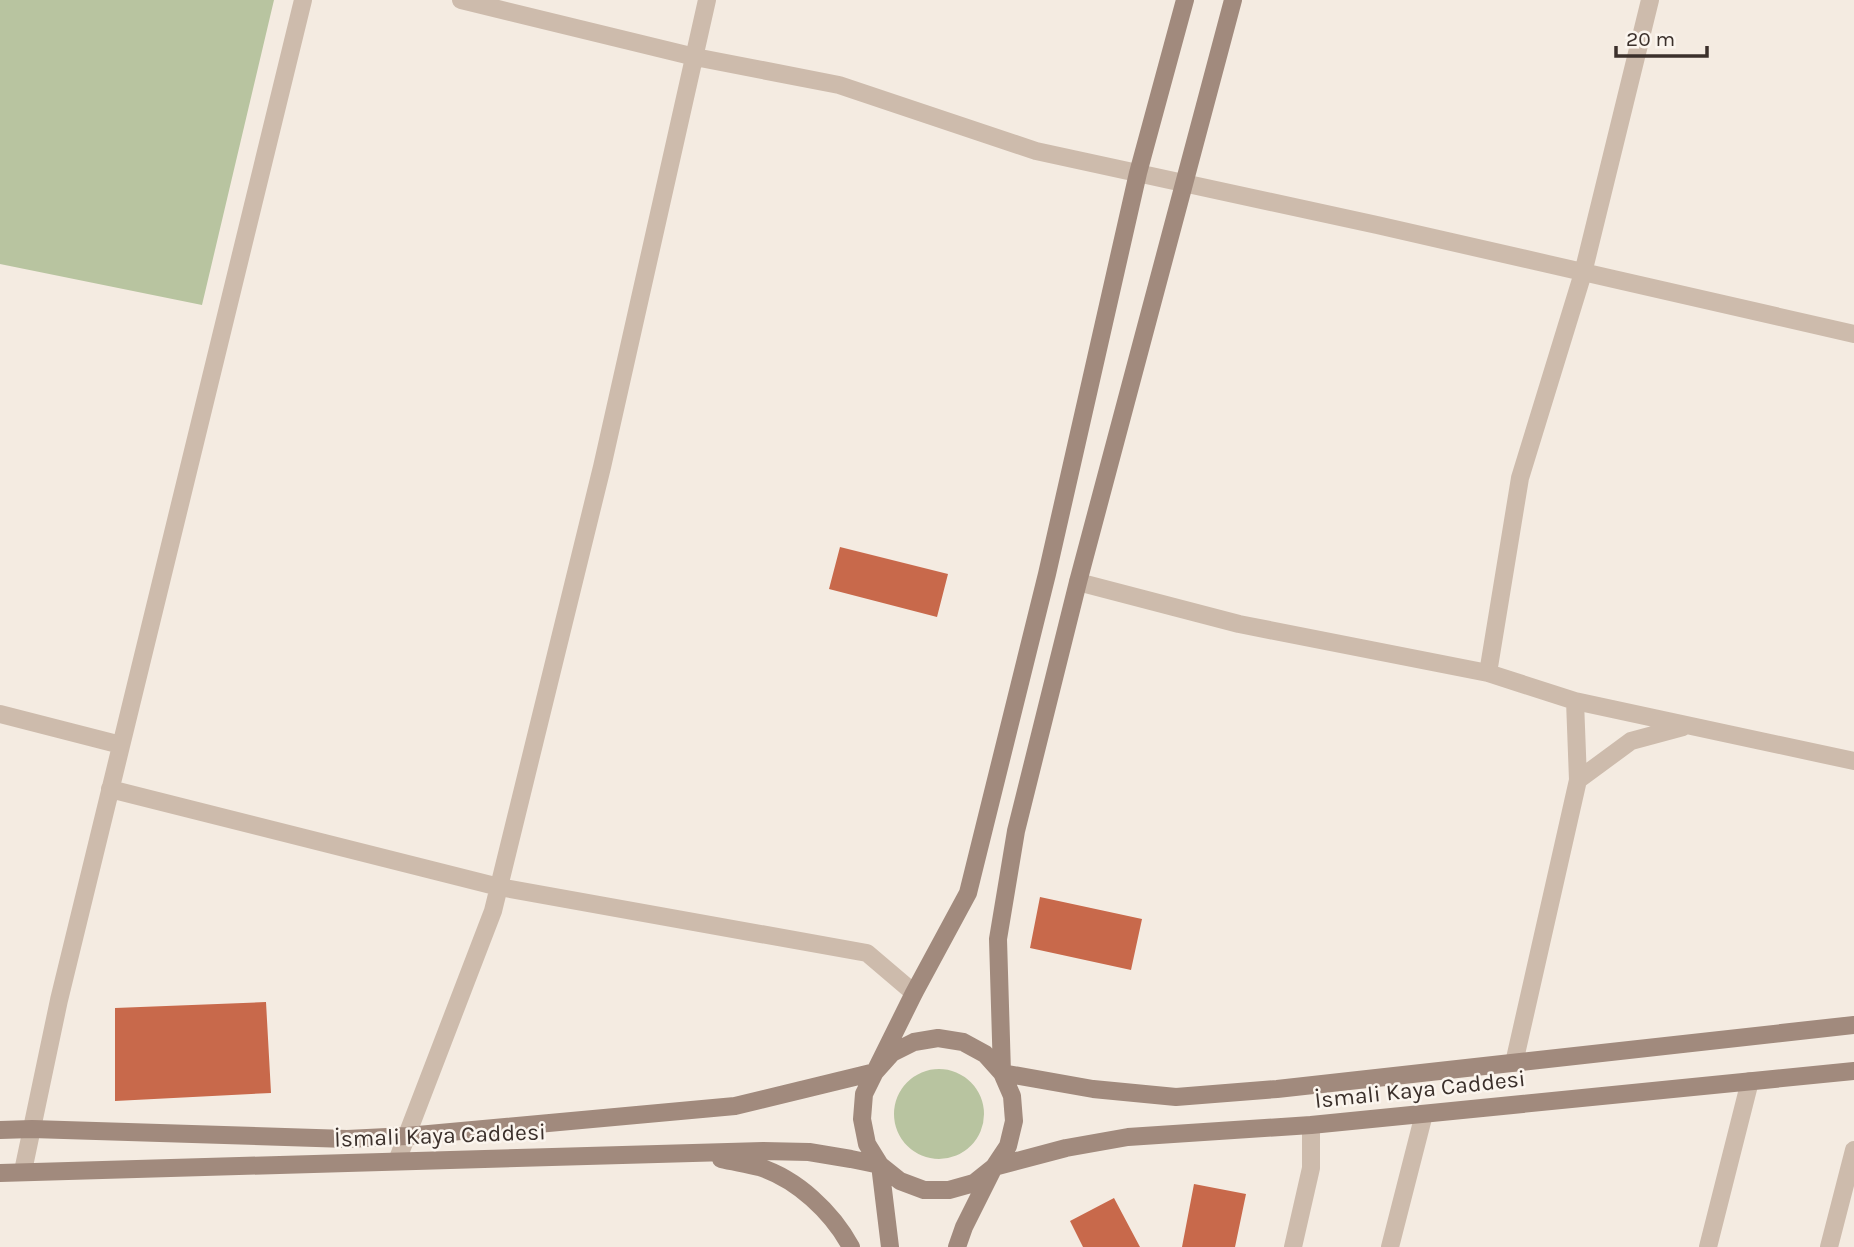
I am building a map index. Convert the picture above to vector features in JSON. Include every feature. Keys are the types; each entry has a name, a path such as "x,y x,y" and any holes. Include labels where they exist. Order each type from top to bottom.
{"street":[{"path":"23,1171 59,1000 303,0"},
{"path":"461,0 695,57 839,85 1036,151 1377,225 1854,334"},
{"path":"397,1160 493,911 602,467 707,0"},
{"path":"994,1167 974,1182 949,1191 924,1190 900,1181 880,1165 867,1144 862,1119 864,1094 968,893 1047,574 1138,173 1185,0"},
{"path":"1002,1073 998,939 1016,831 1078,582 1233,0"},
{"path":"1488,673 1520,478 1583,273 1650,0"},
{"path":"1078,582 1239,624 1488,673 1575,701 1854,761"},
{"path":"1514,1063 1578,779 1575,701"},
{"path":"0,714 121,745"},
{"path":"1578,779 1631,741 1687,726"},
{"path":"110,789 499,887 867,953 914,993"},
{"path":"1002,1073 1093,1089 1176,1097 1277,1089 1854,1025"},
{"path":"0,1130 347,1139 735,1106 875,1072 892,1053 914,1042 938,1038 963,1042 985,1054 1002,1073 1012,1096 1014,1121 1008,1146 994,1167 957,1247"},
{"name":"İsmali Kaya Caddesi","path":"994,1167 1066,1148 1128,1137 1311,1125 1854,1071"},
{"path":"1708,1247 1750,1081"},
{"path":"1390,1247 1424,1114"},
{"path":"1293,1247 1311,1168 1311,1125"},
{"path":"1829,1247 1854,1150"},
{"name":"İsmali Kaya Caddesi","path":"0,1173 763,1151 809,1152 880,1165"},
{"path":"691,1153 761,1168 799,1187 818,1202 851,1247"},
{"path":"880,1165 890,1247"}],"green space":[{"path":"0,0 274,0 202,305 0,264"},
{"path":"939,1069 956,1072 971,1082 981,1097 984,1114 981,1131 971,1146 956,1156 939,1159 922,1156 907,1146 897,1131 894,1114 897,1097 907,1082 922,1072"}],"building":[{"path":"840,547 948,574 937,617 829,589"},
{"path":"1040,897 1142,919 1131,970 1030,948"},
{"path":"266,1002 271,1093 115,1101 115,1008"},
{"path":"1194,1184 1246,1194 1235,1247 1182,1247"},
{"path":"1114,1198 1140,1247 1083,1247 1070,1221"}]}
